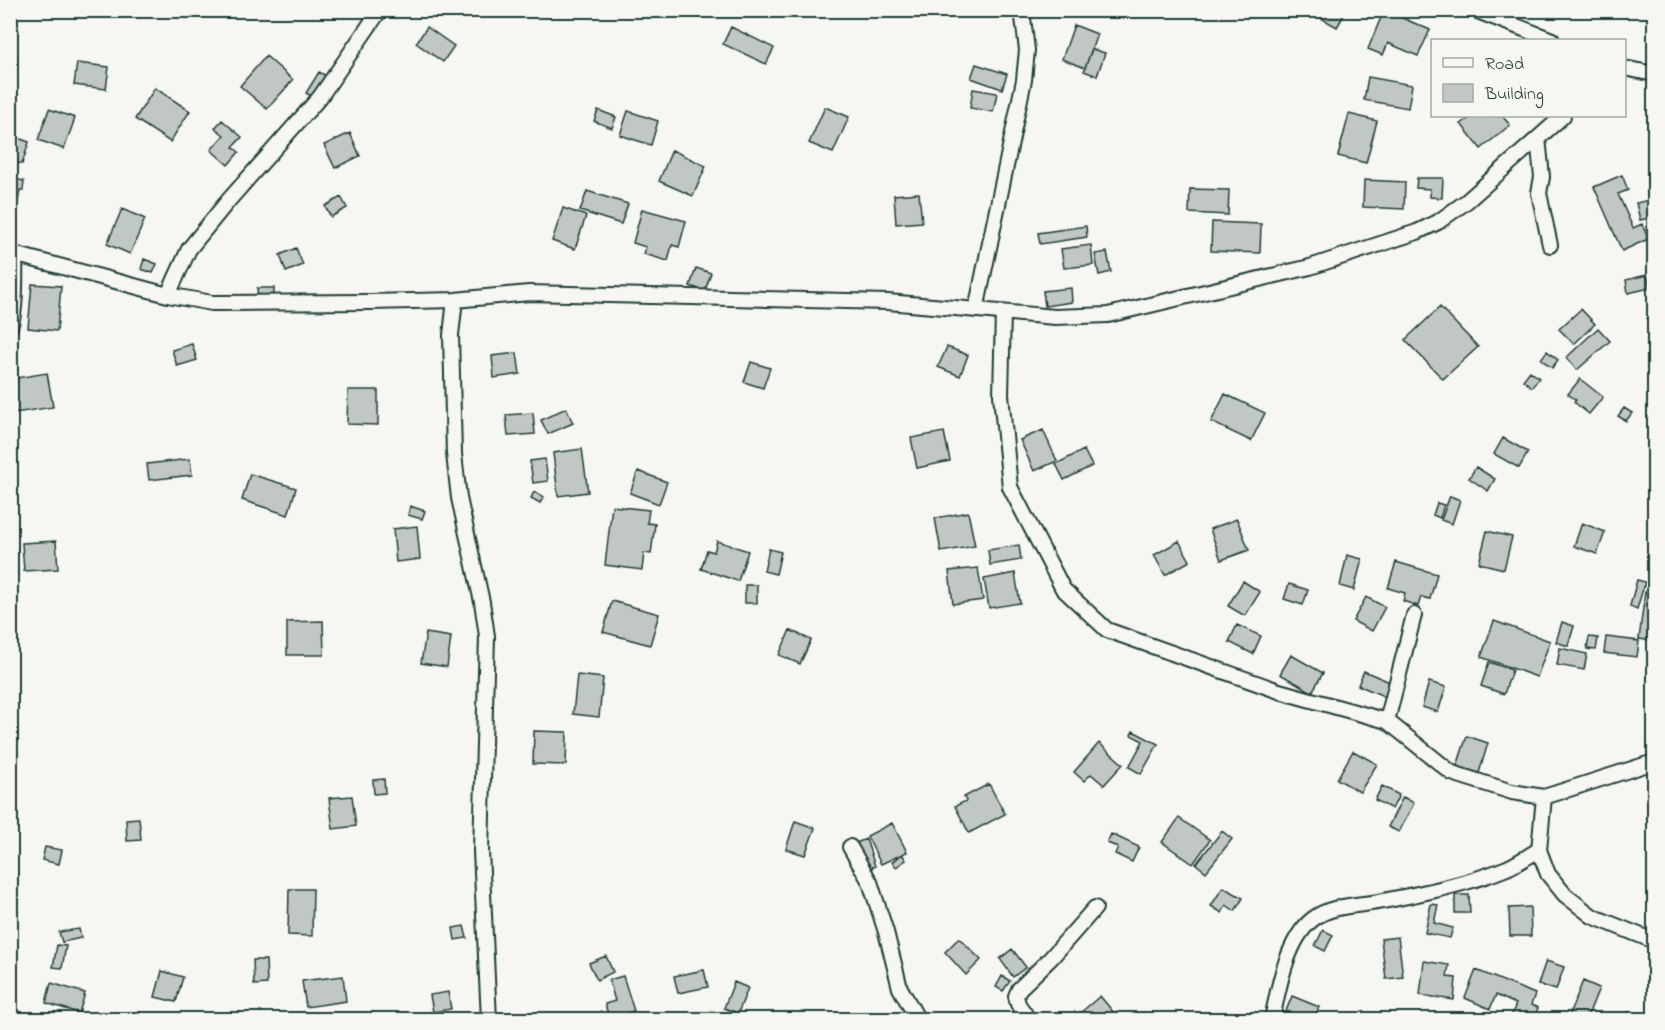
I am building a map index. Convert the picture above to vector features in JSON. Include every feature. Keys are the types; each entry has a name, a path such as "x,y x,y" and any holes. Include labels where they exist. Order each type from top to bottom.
{"street":[{"path":"168,295 189,249 320,97 380,10"},
{"path":"976,310 1024,80 1027,50 1022,10"},
{"path":"1475,10 1549,39"},
{"path":"1626,68 1654,74"},
{"path":"15,254 168,295 212,303 456,300 529,293 888,302 1055,317 1108,315 1310,267 1417,232 1438,222 1467,201 1562,117"},
{"path":"1538,138 1542,177 1539,193 1550,245"},
{"path":"456,300 451,335 453,454 459,498 482,602 487,636 481,851 489,1020"},
{"path":"1003,313 1001,395 1010,487 1063,589 1107,630 1279,691 1387,721 1452,773 1512,792 1544,797 1654,762"},
{"path":"1387,721 1414,615"},
{"path":"1544,797 1539,849 1548,874 1565,896 1592,916 1654,941"},
{"path":"850,847 870,882 900,988 918,1020"},
{"path":"1272,1020 1287,960 1300,932 1313,919 1331,909 1381,902 1471,880 1508,867 1539,849"},
{"path":"1029,1020 1017,1004 1016,996 1019,989 1050,959 1095,908"}],"lane":[{"path":"10,335 14,330 16,313 15,254"}],"building":[{"path":"1313,10 1347,10 1337,27 1312,13"},
{"path":"1384,10 1430,30 1418,56 1388,43 1383,55 1368,49"},
{"path":"1074,25 1097,34 1085,68 1062,59"},
{"path":"427,27 454,46 443,62 416,43"},
{"path":"731,27 774,48 766,64 723,44"},
{"path":"1092,49 1105,53 1097,76 1084,71"},
{"path":"266,56 293,80 267,109 240,86"},
{"path":"77,63 109,67 106,89 74,85"},
{"path":"976,64 1007,74 1002,89 971,78"},
{"path":"319,72 330,78 316,99 306,93"},
{"path":"1368,77 1412,85 1408,108 1364,100"},
{"path":"155,88 190,111 170,142 135,119"},
{"path":"973,89 997,93 993,112 970,108"},
{"path":"825,107 849,117 833,153 809,143"},
{"path":"49,109 75,118 64,149 38,140"},
{"path":"598,110 616,117 612,128 594,121"},
{"path":"628,111 658,121 651,145 620,135"},
{"path":"1349,114 1377,121 1366,163 1338,156"},
{"path":"1471,117 1503,117 1510,125 1481,149 1461,124"},
{"path":"222,120 242,137 233,147 239,152 228,165 211,150 224,135 215,128"},
{"path":"350,133 360,156 335,168 324,145"},
{"path":"10,135 29,142 22,164 10,160"},
{"path":"672,150 706,166 693,196 659,181"},
{"path":"1622,175 1628,190 1618,194 1633,228 1642,224 1648,239 1622,251 1594,187"},
{"path":"10,178 24,181 16,213 10,212"},
{"path":"1417,178 1443,178 1442,198 1430,197 1430,189 1416,188"},
{"path":"1364,180 1405,182 1404,209 1363,207"},
{"path":"1190,189 1229,190 1228,215 1189,213"},
{"path":"587,191 628,204 621,224 580,211"},
{"path":"919,193 922,222 896,224 894,195"},
{"path":"341,197 347,208 331,217 325,206"},
{"path":"1654,199 1654,217 1640,220 1636,203"},
{"path":"563,208 586,216 575,249 552,241"},
{"path":"122,209 145,219 130,254 107,244"},
{"path":"642,209 686,221 679,247 672,245 668,261 644,254 646,247 633,243"},
{"path":"1212,222 1261,224 1260,253 1211,251"},
{"path":"1086,226 1087,237 1040,244 1038,233"},
{"path":"1091,245 1093,265 1064,268 1061,249"},
{"path":"296,248 303,265 286,272 280,255"},
{"path":"1107,252 1111,272 1099,275 1095,254"},
{"path":"144,259 157,264 153,273 141,269"},
{"path":"696,268 711,273 705,291 690,286"},
{"path":"1647,275 1650,288 1628,293 1626,280"},
{"path":"32,284 61,286 57,331 28,328"},
{"path":"257,288 274,288 274,300 258,300"},
{"path":"1071,288 1072,302 1045,306 1043,291"},
{"path":"1440,307 1478,347 1443,379 1405,340"},
{"path":"1581,309 1595,324 1574,344 1559,329"},
{"path":"1598,328 1610,341 1577,370 1566,358"},
{"path":"192,344 197,360 177,366 172,350"},
{"path":"947,347 968,355 960,376 938,367"},
{"path":"1547,351 1558,360 1552,368 1541,359"},
{"path":"517,353 520,374 494,378 492,356"},
{"path":"751,362 770,368 763,388 744,382"},
{"path":"1530,371 1539,378 1532,387 1523,380"},
{"path":"47,373 53,407 15,413 10,379"},
{"path":"1580,379 1603,397 1589,414 1568,394"},
{"path":"348,390 378,390 378,425 347,424"},
{"path":"1225,394 1265,413 1251,441 1211,422"},
{"path":"566,408 573,423 548,434 541,420"},
{"path":"1624,408 1632,413 1626,421 1618,416"},
{"path":"533,413 535,434 508,436 506,415"},
{"path":"1043,430 1057,461 1034,471 1020,440"},
{"path":"944,432 950,461 917,468 911,438"},
{"path":"1503,438 1528,452 1519,468 1494,454"},
{"path":"582,449 588,492 558,496 553,453"},
{"path":"1084,450 1092,466 1064,480 1056,464"},
{"path":"190,459 192,475 149,480 147,464"},
{"path":"545,459 548,481 533,483 530,461"},
{"path":"1476,467 1495,479 1488,491 1469,478"},
{"path":"638,471 667,482 659,504 630,493"},
{"path":"250,474 296,488 288,515 242,500"},
{"path":"534,492 544,497 540,503 531,498"},
{"path":"1450,496 1460,500 1452,524 1441,520"},
{"path":"1437,503 1444,505 1440,518 1433,515"},
{"path":"410,506 425,511 422,519 408,515"},
{"path":"612,506 649,510 647,523 655,524 651,554 644,553 642,570 605,565"},
{"path":"968,512 975,546 941,552 935,518"},
{"path":"1237,519 1249,550 1221,560 1210,529"},
{"path":"1582,523 1605,532 1597,554 1574,546"},
{"path":"417,526 420,559 396,562 393,529"},
{"path":"1487,531 1512,537 1504,569 1479,563"},
{"path":"56,541 58,569 24,571 22,543"},
{"path":"717,541 748,551 738,581 701,569 707,550 714,552"},
{"path":"1179,541 1190,561 1165,575 1154,555"},
{"path":"1019,545 1021,560 990,565 988,550"},
{"path":"769,549 781,552 776,574 764,571"},
{"path":"1347,555 1362,559 1354,590 1340,586"},
{"path":"1396,562 1437,574 1430,599 1421,597 1418,606 1403,601 1405,593 1388,588"},
{"path":"978,568 983,600 953,604 949,571"},
{"path":"1015,573 1020,603 989,608 984,579"},
{"path":"1637,580 1645,582 1637,609 1630,606"},
{"path":"1243,581 1260,592 1245,616 1228,606"},
{"path":"1289,584 1308,590 1303,605 1284,599"},
{"path":"745,585 757,585 757,603 745,603"},
{"path":"1645,592 1654,593 1654,641 1639,639"},
{"path":"1366,597 1385,607 1372,631 1353,621"},
{"path":"612,601 659,614 650,645 603,632"},
{"path":"323,621 324,655 287,655 287,622"},
{"path":"1494,621 1550,641 1537,677 1481,657"},
{"path":"1562,622 1574,626 1568,646 1556,642"},
{"path":"1237,625 1261,636 1253,654 1229,642"},
{"path":"790,630 811,640 800,664 779,655"},
{"path":"426,633 451,637 447,667 421,663"},
{"path":"1589,637 1598,638 1596,650 1587,649"},
{"path":"1606,637 1639,641 1637,657 1604,653"},
{"path":"1560,648 1587,654 1584,670 1557,665"},
{"path":"1291,655 1323,673 1312,692 1280,674"},
{"path":"1489,662 1512,670 1504,694 1481,686"},
{"path":"1364,671 1392,683 1386,697 1358,685"},
{"path":"577,675 603,678 599,717 573,714"},
{"path":"1429,682 1446,687 1438,712 1422,707"},
{"path":"534,731 567,732 566,765 533,764"},
{"path":"1133,731 1158,744 1141,774 1129,767 1143,741 1131,735"},
{"path":"1467,736 1488,743 1479,773 1457,766"},
{"path":"1099,743 1123,764 1104,785 1091,774 1084,781 1074,772"},
{"path":"1353,751 1377,764 1360,792 1337,779"},
{"path":"384,779 385,793 374,794 373,780"},
{"path":"989,784 1005,814 969,833 955,806 966,801 964,797"},
{"path":"1382,786 1399,795 1392,809 1375,800"},
{"path":"352,796 356,826 333,829 329,798"},
{"path":"1403,797 1414,803 1399,832 1388,827"},
{"path":"139,818 141,840 127,841 126,819"},
{"path":"1179,818 1210,840 1193,864 1162,842"},
{"path":"795,821 815,828 805,855 786,849"},
{"path":"892,823 907,852 881,864 867,836"},
{"path":"1222,831 1232,839 1206,872 1196,864"},
{"path":"1111,834 1139,847 1132,862 1115,854 1118,847 1107,843"},
{"path":"866,839 875,866 864,870 856,843"},
{"path":"45,847 62,850 59,864 42,860"},
{"path":"902,854 906,860 896,867 892,862"},
{"path":"1223,887 1243,898 1235,911 1226,905 1222,913 1211,906"},
{"path":"289,889 313,889 312,936 288,935"},
{"path":"1455,895 1469,895 1470,913 1455,913"},
{"path":"1431,904 1438,905 1434,923 1453,928 1450,938 1425,933"},
{"path":"1530,907 1531,936 1510,936 1509,908"},
{"path":"464,926 467,938 455,940 453,928"},
{"path":"79,929 81,938 62,942 59,932"},
{"path":"1323,930 1333,935 1325,951 1315,946"},
{"path":"1398,937 1403,977 1386,979 1381,939"},
{"path":"959,938 981,960 966,975 945,952"},
{"path":"57,945 66,946 62,968 53,967"},
{"path":"1012,949 1026,967 1013,977 1000,959"},
{"path":"606,956 613,972 597,980 589,963"},
{"path":"253,960 266,960 267,984 254,985"},
{"path":"1424,961 1449,965 1447,977 1456,978 1454,1000 1420,995"},
{"path":"1546,961 1564,967 1556,990 1538,984"},
{"path":"704,970 708,987 678,993 674,976"},
{"path":"1476,970 1535,994 1531,1005 1538,1008 1533,1020 1526,1020 1512,1014 1516,1004 1496,995 1490,1009 1465,998"},
{"path":"162,971 183,977 176,1002 155,997"},
{"path":"343,976 346,1001 306,1007 302,981"},
{"path":"623,976 634,1011 609,1018 605,1004 615,1001 609,980"},
{"path":"1002,976 1010,981 1003,991 996,987"},
{"path":"1583,981 1599,988 1586,1020 1567,1020"},
{"path":"734,982 748,988 738,1013 724,1008"},
{"path":"51,983 85,993 79,1013 46,1003"},
{"path":"448,992 451,1009 433,1012 430,995"},
{"path":"1100,996 1120,1020 1085,1020 1080,1013"},
{"path":"1292,996 1319,1007 1314,1020 1291,1020 1284,1016"},
{"path":"1628,1012 1642,1015 1642,1020 1626,1020"}]}
